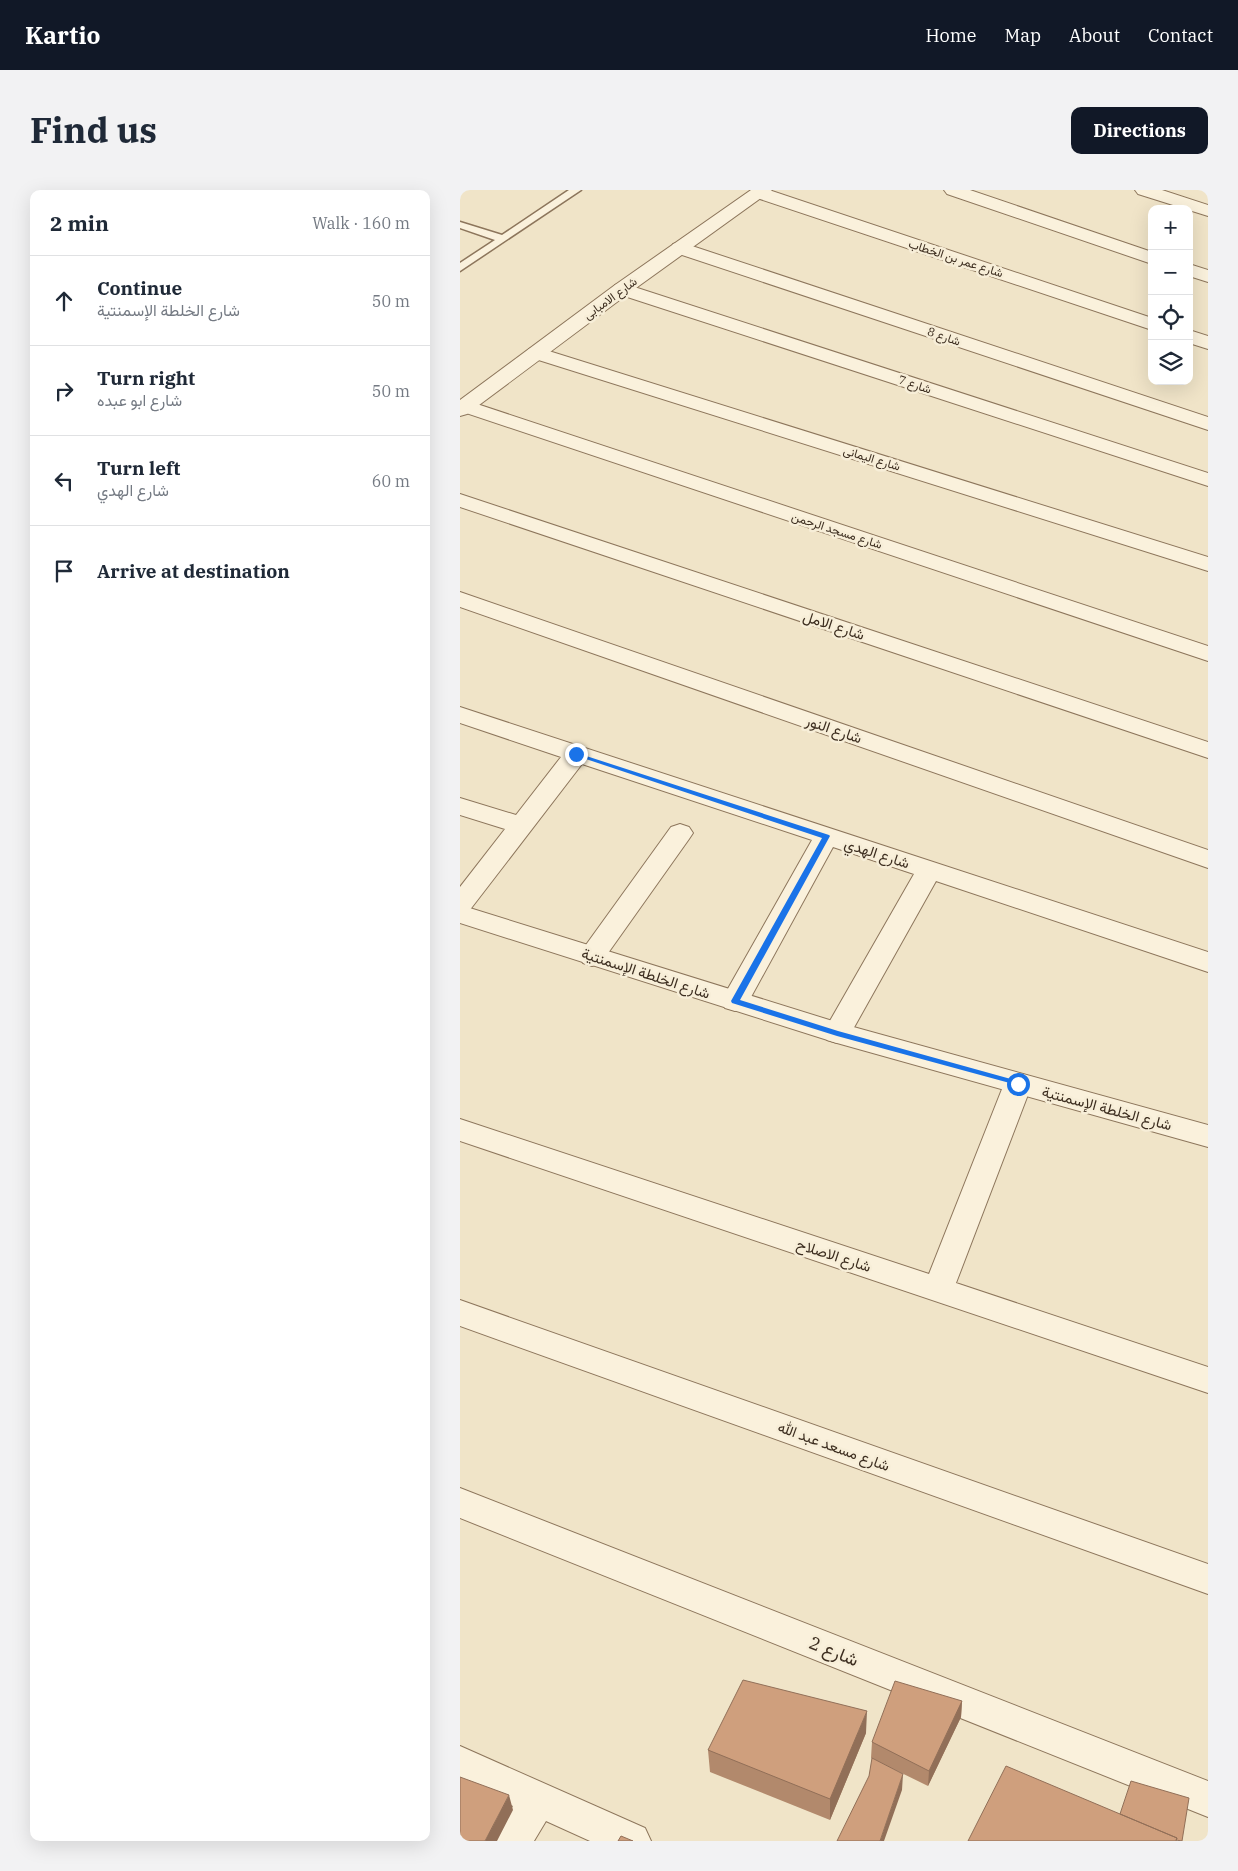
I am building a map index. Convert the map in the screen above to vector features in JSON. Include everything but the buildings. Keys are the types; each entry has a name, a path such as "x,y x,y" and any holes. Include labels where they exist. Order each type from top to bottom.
{"street":[{"path":"952,190 1148,257"},
{"path":"1144,190 1208,211"},
{"name":"شارع الامبابى","path":"463,408 622,289 761,191"},
{"name":"شارع عمر بن الخطاب","path":"761,191 1148,323"},
{"name":"شارع 8","path":"680,248 1208,424"},
{"path":"1193,271 1208,276"},
{"name":"شارع 7","path":"622,289 1208,480"},
{"path":"1193,337 1208,342"},
{"name":"شارع اليمانى","path":"536,353 1208,564"},
{"name":"شارع مسجد الرحمن","path":"463,408 1208,654"},
{"name":"شارع الامل","path":"460,500 1208,750"},
{"name":"شارع النور","path":"460,600 1208,859"},
{"name":"شارع الهدي","path":"460,715 1208,962"},
{"path":"460,905 576,754"},
{"path":"460,806 522,826"},
{"path":"592,956 680,833"},
{"path":"735,1001 826,836"},
{"path":"837,1033 929,870"},
{"name":"شارع الخلطة الإسمنتية","path":"460,914 837,1033 1208,1136"},
{"path":"938,1289 1018,1084"},
{"name":"شارع الاصلاح","path":"460,1130 1208,1380"},
{"name":"شارع مسعد عبد الله","path":"460,1313 1208,1579"},
{"name":"شارع 2","path":"460,1503 1208,1799"},
{"path":"460,1764 632,1841"},
{"path":"514,1841 538,1799"}],"lane":[{"path":"460,268 576,190"},
{"path":"460,225 504,238"}],"route":[{"path":"576,754 826,836 735,1001 837,1033 1018,1084"}]}
